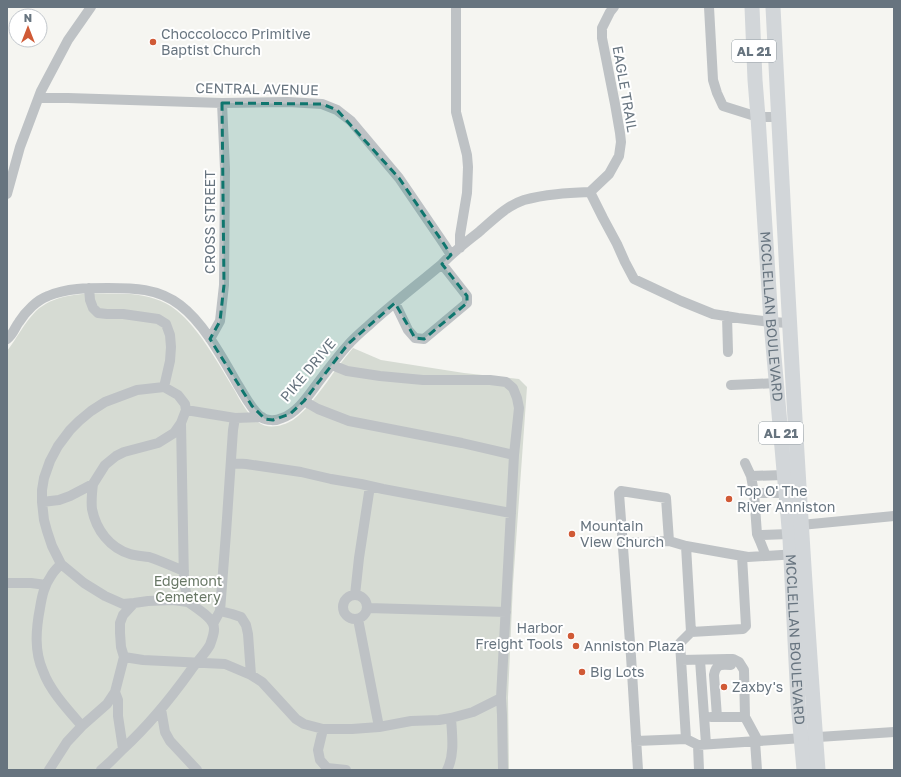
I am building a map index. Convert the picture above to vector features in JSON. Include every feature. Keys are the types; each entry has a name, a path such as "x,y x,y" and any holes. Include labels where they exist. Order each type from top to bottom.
{"highway":[{"name":"MCCLELLAN BOULEVARD","path":"774,7 789,323 797,554 798,694 808,737 818,770"},
{"name":"MCCLELLAN BOULEVARD","path":"752,12 771,322 786,493 795,530"},
{"name":"MCCLELLAN BOULEVARD","path":"804,770 808,737"}],"street":[{"path":"7,194 20,147 41,91 68,40 91,7"},
{"path":"456,7 456,112 468,167 467,193 460,235 460,248"},
{"name":"EAGLE TRAIL","path":"590,192 609,174 619,156 621,142 616,104 602,38 602,28 614,7"},
{"path":"709,7 713,80 723,106 758,117 779,117"},
{"name":"CENTRAL AVENUE","path":"39,98 222,103 288,102 322,104 338,110 351,121 399,178 451,255"},
{"name":"CROSS STREET","path":"210,339 220,321 224,285 225,168 222,103"},
{"name":"PIKE DRIVE","path":"186,410 235,418 262,417 273,420 290,414 304,401 348,344 382,313 395,304 507,208 523,201 548,196 574,192 590,192"},
{"path":"590,192 618,244 634,279 712,314 789,323"},
{"path":"395,304 408,330 415,338 424,339 466,303 467,296 442,264"},
{"path":"7,338 32,306 46,296 63,290 80,288 131,288 148,290 165,296 180,305 193,318 210,339 252,406 262,417"},
{"path":"89,288 90,300 93,308 98,313 123,314 158,319 166,324 170,335 171,347 170,360 164,387"},
{"path":"727,316 728,352"},
{"path":"332,365 347,371 380,376 423,380 490,380 506,382 513,388 517,398 518,408 514,455 501,698 503,770"},
{"path":"731,385 777,383"},
{"path":"101,770 138,736 161,709 204,654 210,645 214,634 213,624 204,613 188,602 172,600 123,604 105,596 84,583 61,564 52,546 47,531 44,520 42,490 44,478 50,461 58,446 79,421 105,402 137,390 164,387 178,395 185,404 186,410 181,423 174,433 158,443 124,452 116,456 105,465 93,484 92,509 96,523 103,535 120,550 131,555 147,557 184,571"},
{"path":"304,401 318,409 349,421 462,443 514,455"},
{"path":"213,624 220,611 230,463 235,418"},
{"path":"181,423 184,582 188,602"},
{"path":"230,463 301,472 511,513"},
{"path":"745,463 751,476 754,493 757,534 766,556"},
{"path":"751,476 784,475"},
{"path":"42,502 59,500 93,484"},
{"path":"355,595 370,486"},
{"path":"638,770 622,543 619,493 621,491 666,498 669,541"},
{"path":"754,493 786,493"},
{"path":"757,534 762,535 894,516"},
{"path":"622,543 669,541 686,546 748,557 797,554"},
{"path":"686,546 691,632"},
{"path":"686,739 680,643 691,632 743,629 746,626 742,556"},
{"path":"61,564 51,575 43,593 36,639 42,671 49,684 82,726"},
{"path":"7,583 31,583 46,585"},
{"path":"355,595 363,597 368,604 368,608 365,615 358,619 347,616 343,609 347,598 355,595"},
{"path":"49,770 67,742 82,726 107,704 115,692 124,657 120,623 123,615 134,604"},
{"path":"368,608 506,612"},
{"path":"220,611 241,617 246,625 251,675"},
{"path":"358,619 380,727"},
{"path":"124,657 143,660 225,664 251,675 262,682 296,719 304,724 323,728 352,730 380,727 411,721 451,718 473,712 501,698"},
{"path":"681,660 733,659 738,662 744,670 745,716 756,741 757,770"},
{"path":"698,770 702,744 703,718 700,660"},
{"path":"717,717 714,675 717,667 720,665 734,665 738,671 739,683 744,690"},
{"path":"115,692 118,700 118,716 123,749"},
{"path":"161,709 165,732 170,741 197,770"},
{"path":"703,718 745,716"},
{"path":"447,770 450,765 452,752 451,718"},
{"path":"323,728 318,750 320,760 328,768 346,770"},
{"path":"636,741 686,739 702,744 894,732"}],"highlighted area":[{"path":"222,103 322,104 337,110 399,178 451,255 442,264 467,296 467,303 424,339 415,338 395,303 348,344 304,401 290,414 273,420 265,419 252,406 210,339 220,321 224,285"}],"green space":[{"name":"Edgemont Cemetery","path":"81,294 131,294 149,297 166,303 185,318 201,337 248,412 254,419 266,426 285,424 303,412 353,348 381,360 464,373 519,379 527,387 513,584 508,697 509,770 7,770 7,351 36,311 46,304 57,299"}],"place":[{"name":"Choccolocco Primitive Baptist Church","path":"153,42"},
{"name":"Top O' The River Anniston","path":"729,499"},
{"name":"Mountain View Church","path":"572,534"},
{"name":"Harbor Freight Tools","path":"571,636"},
{"name":"Anniston Plaza","path":"576,646"},
{"name":"Big Lots","path":"582,672"},
{"name":"Zaxby's","path":"724,687"}]}
